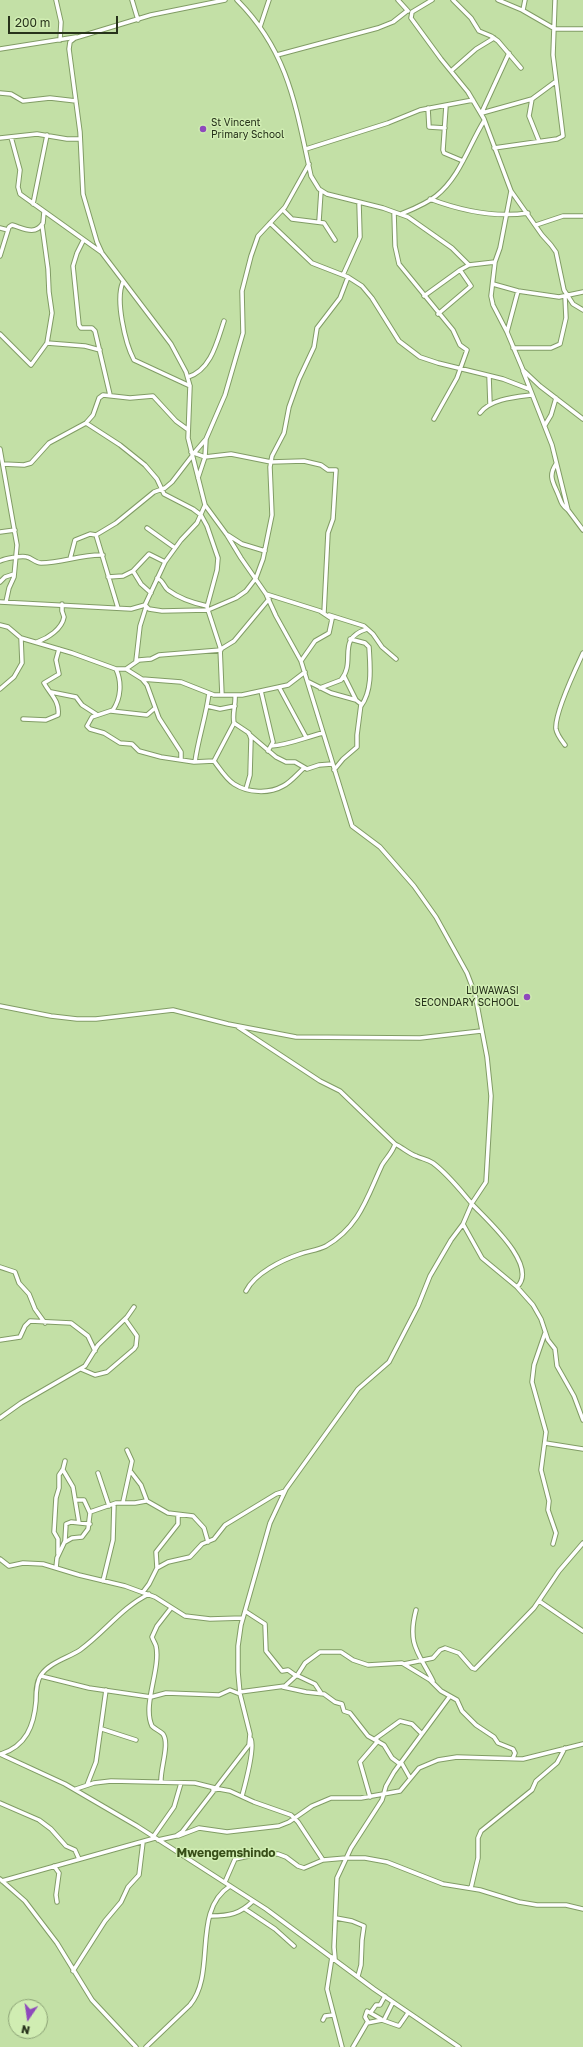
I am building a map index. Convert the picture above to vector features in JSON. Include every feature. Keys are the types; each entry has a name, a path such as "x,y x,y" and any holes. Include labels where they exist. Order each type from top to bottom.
{"street":[{"path":"56,0 61,22 60,40"},
{"path":"132,0 138,20"},
{"path":"226,0 159,13 72,40 69,49 80,139 83,194 92,228 102,253 171,344 188,377 190,386 187,429 197,479 205,505 266,594 276,616 301,660 352,826 372,841 395,863 436,917 472,985 487,1057 491,1096 486,1182 472,1203 463,1224 451,1240 430,1276 418,1306 389,1362 358,1389 285,1491 268,1530 243,1618 238,1646 240,1693 250,1738 253,1743 252,1754 242,1796"},
{"path":"237,0 260,27 277,55 288,78 314,183 321,190 338,198 401,214 418,223 452,248 468,265"},
{"path":"260,27 265,0"},
{"path":"264,9 268,0"},
{"path":"398,0 482,114 511,191 556,252 562,285 566,296 566,318 562,336 557,346 513,348"},
{"path":"400,16 411,16 432,0"},
{"path":"453,0 472,18 478,31 494,38 521,68"},
{"path":"498,0 523,10 553,28 583,29"},
{"path":"523,10 525,0"},
{"path":"494,148 561,138 564,133 555,82 553,28 554,0"},
{"path":"277,55 378,28 393,22 407,11"},
{"path":"0,49 83,36"},
{"path":"451,71 476,50 494,38"},
{"path":"482,114 509,53"},
{"path":"482,114 532,99 555,82"},
{"path":"0,93 11,94 23,102 50,98 76,101"},
{"path":"532,99 529,116 539,141"},
{"path":"306,149 388,124 428,108 473,100"},
{"path":"446,106 443,151 463,161"},
{"path":"428,108 429,128 445,128"},
{"path":"401,214 430,199 445,187 463,161 484,121"},
{"path":"0,138 47,135 67,139 80,139"},
{"path":"33,204 47,135"},
{"path":"11,137 20,170 18,190 20,194 83,241 102,253"},
{"path":"197,479 204,457 206,439 225,395 243,332 241,300 247,268 258,236 283,210 309,164"},
{"path":"319,221 321,190"},
{"path":"511,191 500,248 495,262 491,296 493,305 507,332 531,395 545,425 568,510"},
{"path":"430,199 472,211 507,216 528,213"},
{"path":"343,275 360,237 359,203"},
{"path":"283,210 292,219 319,221 327,225 335,240"},
{"path":"0,334 31,365 47,343 52,313 48,292 48,261 42,225 44,212"},
{"path":"394,212 393,219 397,259 402,268 438,314 453,330 460,344 468,350 461,369 434,419"},
{"path":"536,225 563,216 583,216"},
{"path":"270,223 306,259 320,267 355,280 372,298 394,334 409,350 420,357 515,383 529,389"},
{"path":"0,256 8,230 12,225 27,231 38,229 42,225"},
{"path":"0,228 8,230"},
{"path":"83,241 73,266 79,325 81,328 94,329 110,395"},
{"path":"424,296 468,265 495,262"},
{"path":"438,314 471,286 460,270"},
{"path":"0,602 62,604 131,609 145,606 162,611 208,608 236,598 246,591 256,578 265,552 272,515 271,462 273,452 284,433 289,408 301,373 314,346 317,328 340,298 348,277"},
{"path":"123,282 120,292 123,320 134,360 190,386"},
{"path":"493,284 518,291 566,296 583,292"},
{"path":"507,332 518,291"},
{"path":"566,296 573,304 583,310"},
{"path":"188,377 199,373 205,366 216,344 224,321"},
{"path":"47,343 86,346 100,350"},
{"path":"522,370 583,418"},
{"path":"489,376 490,404"},
{"path":"3,464 24,465 31,463 49,443 86,423 94,412 99,398 103,395 130,398 153,396 176,421 187,429"},
{"path":"480,413 490,404 531,395"},
{"path":"545,425 552,415 556,398"},
{"path":"86,423 120,445 145,464 168,497 187,505 201,515 211,536 218,558 217,570 208,608 221,650 222,695"},
{"path":"70,559 75,540 90,534 96,535 116,523 154,492 161,489 176,478 192,454 206,439"},
{"path":"0,449 15,530 16,558 14,574 6,602"},
{"path":"192,454 204,457 231,454 271,462 304,461 321,465 328,470 336,470 333,519 328,532 325,613 332,622 329,634 315,641 301,660"},
{"path":"556,464 551,480 562,504 583,530"},
{"path":"136,661 140,626 145,606 157,578 165,562 175,548 197,523 205,505"},
{"path":"147,528 175,548"},
{"path":"0,532 15,530"},
{"path":"96,535 118,608"},
{"path":"227,535 242,544 265,552"},
{"path":"108,577 123,576 133,571 149,554 165,562"},
{"path":"0,561 5,558 27,556 41,563 89,555 103,556"},
{"path":"133,571 141,584 151,593"},
{"path":"0,582 5,577 14,574"},
{"path":"157,578 163,582 167,589 183,600 208,608"},
{"path":"266,594 362,625 382,647 396,659"},
{"path":"126,669 136,661 169,653 202,653 221,650 234,641 269,599"},
{"path":"36,642 48,637 62,625 64,617 62,604"},
{"path":"0,625 8,627 21,638 59,649 116,669 126,669 142,679 148,685 160,721 181,752 181,759"},
{"path":"320,688 341,680 344,676 350,639 356,633 367,629"},
{"path":"0,689 14,677 22,663 21,638"},
{"path":"334,770 343,759 357,747 361,706 369,691 369,647 366,644 350,639"},
{"path":"23,720 43,721 56,716 59,709 51,692 44,683 59,674 56,660 59,649"},
{"path":"566,745 556,729 557,722 571,679 583,653"},
{"path":"110,711 116,704 121,690 116,669"},
{"path":"142,679 181,682 209,693 235,695 260,692 280,687 293,682 305,672"},
{"path":"344,676 356,700"},
{"path":"309,682 331,693 356,700 360,702 361,706"},
{"path":"280,687 306,738"},
{"path":"51,692 76,697 82,705 96,714"},
{"path":"260,692 273,742 268,751"},
{"path":"195,762 199,736 209,693"},
{"path":"214,761 234,723 233,713 235,706 235,695"},
{"path":"207,706 220,709 235,706"},
{"path":"155,708 147,715 110,711 96,714 88,722 87,726 90,729 104,733 120,743 134,745 139,751 161,757 195,762 214,761"},
{"path":"234,723 282,761 295,762 304,768 309,769 319,765 332,764"},
{"path":"271,746 288,744 323,733"},
{"path":"246,789 250,775 249,734"},
{"path":"214,761 228,779 234,784 246,789 264,792 284,786 304,768"},
{"path":"0,1006 43,1015 77,1019 96,1019 172,1010 236,1026 283,1035 311,1038 420,1038 481,1031"},
{"path":"236,1026 320,1081 336,1088 394,1144 415,1156 431,1162 459,1187 501,1234 516,1254 522,1273 522,1280 517,1287"},
{"path":"246,1291 253,1279 266,1270 298,1255 325,1246 345,1231 367,1201 382,1166 394,1144"},
{"path":"463,1224 482,1258 517,1287 533,1305 541,1318 545,1333 555,1349 557,1366 575,1399 583,1420"},
{"path":"0,1267 15,1272 19,1283 29,1294 35,1309 45,1322"},
{"path":"0,1418 21,1403 81,1369 105,1337 125,1319 134,1307"},
{"path":"81,1369 96,1375 102,1374 113,1367 123,1356 134,1349 137,1336 125,1319"},
{"path":"0,1340 20,1337 25,1326 30,1321 67,1322 75,1325 88,1336 95,1351"},
{"path":"545,1333 534,1366 532,1382 543,1416 546,1432 542,1470 549,1501 548,1510 556,1533 553,1544"},
{"path":"545,1443 583,1449"},
{"path":"123,1502 131,1472 132,1458 127,1450"},
{"path":"56,1568 58,1539 54,1527 59,1475 65,1461"},
{"path":"62,1470 73,1485 79,1523"},
{"path":"131,1472 141,1485 146,1500 159,1509 178,1515 190,1515 200,1522 204,1528 208,1542"},
{"path":"98,1473 109,1506"},
{"path":"157,1568 168,1562 190,1557 202,1544 208,1542 217,1535 225,1525 276,1494 285,1491"},
{"path":"64,1542 84,1535 90,1524 90,1512 84,1500 76,1500"},
{"path":"90,1512 123,1502 137,1503 146,1500"},
{"path":"103,1581 113,1540 114,1504"},
{"path":"143,1592 157,1568 156,1552 175,1529 178,1522 178,1515"},
{"path":"58,1554 64,1542 66,1524 68,1522 90,1524"},
{"path":"41,1676 89,1688 151,1697 166,1693 219,1695 230,1690 240,1693 262,1688 287,1685 314,1655 325,1652 341,1652 353,1660 368,1665 404,1664 433,1658 442,1648 448,1648 459,1653 472,1668 475,1669 539,1601 559,1571 583,1543"},
{"path":"0,1559 9,1566 27,1563 43,1564 143,1592 149,1594 182,1615 190,1617 210,1619 243,1618"},
{"path":"0,1754 13,1750 19,1746 27,1733 34,1714 36,1690 41,1676 46,1669 81,1649 136,1602 149,1594"},
{"path":"539,1601 583,1631"},
{"path":"160,1782 165,1744 163,1735 151,1724 151,1697 156,1653 156,1644 152,1637 157,1626 171,1608"},
{"path":"416,1610 412,1635 413,1643 435,1685"},
{"path":"245,1611 265,1624 266,1651 270,1658 282,1671 288,1670 295,1675 315,1684 321,1693"},
{"path":"404,1664 457,1700 461,1709 476,1725 494,1737 498,1743 513,1749 515,1753 513,1758"},
{"path":"282,1686 306,1692 321,1693 342,1704 344,1711 350,1713 365,1734 386,1746 392,1758 401,1763 410,1778"},
{"path":"87,1785 96,1762 102,1729 106,1690"},
{"path":"342,2047 327,1989 334,1958 337,1878 346,1858 384,1794 391,1777 450,1696"},
{"path":"370,1797 360,1762 376,1740 400,1721 412,1724 422,1734"},
{"path":"102,1729 136,1740"},
{"path":"177,1836 182,1832 214,1789 246,1751 250,1738"},
{"path":"1,1880 155,1838 177,1836 199,1828 227,1832 279,1826 295,1818 312,1806 331,1798 370,1797 400,1791 414,1772 424,1765 448,1758 513,1758 536,1756 583,1744"},
{"path":"471,1888 478,1858 478,1838 481,1831 532,1790 536,1781 557,1763 565,1748"},
{"path":"0,1754 76,1789 225,1882 334,1958 408,2013 459,2047"},
{"path":"76,1789 87,1785 111,1781 196,1783 214,1789 225,1789 295,1818 323,1860"},
{"path":"155,1838 174,1808 181,1783"},
{"path":"0,1803 43,1822 66,1846 75,1850 79,1859"},
{"path":"73,1971 105,1921 120,1903 128,1888 139,1875 143,1842"},
{"path":"225,1882 233,1862 238,1858 258,1854 278,1854 304,1868 323,1860 346,1858 387,1862 438,1882 471,1888 519,1902 542,1905 563,1905 583,1909"},
{"path":"54,1866 59,1873 56,1895 57,1902"},
{"path":"1,1880 25,1901 57,1943 92,2000 136,2047"},
{"path":"146,2047 190,2005 195,1996 202,1979 204,1944 211,1916 219,1895 230,1886"},
{"path":"211,1916 232,1915 245,1909 253,1901"},
{"path":"245,1909 275,1929 294,1946"},
{"path":"336,1918 352,1921 364,1926 362,1961 358,1976"},
{"path":"371,2012 376,2005 380,2005 385,1996"},
{"path":"383,2020 393,2002"},
{"path":"368,2022 365,2016 367,2011 383,2020 399,2026 408,2013"},
{"path":"323,2020 325,2016 333,2015"},
{"path":"368,2022 383,2020"},
{"path":"353,2047 368,2022"}],"place":[{"name":"St Vincent Primary School","path":"203,129"},
{"name":"LUWAWASI SECONDARY SCHOOL","path":"527,997"}],"district":[{"name":"Mwengemshindo","path":"226,1853"}]}
